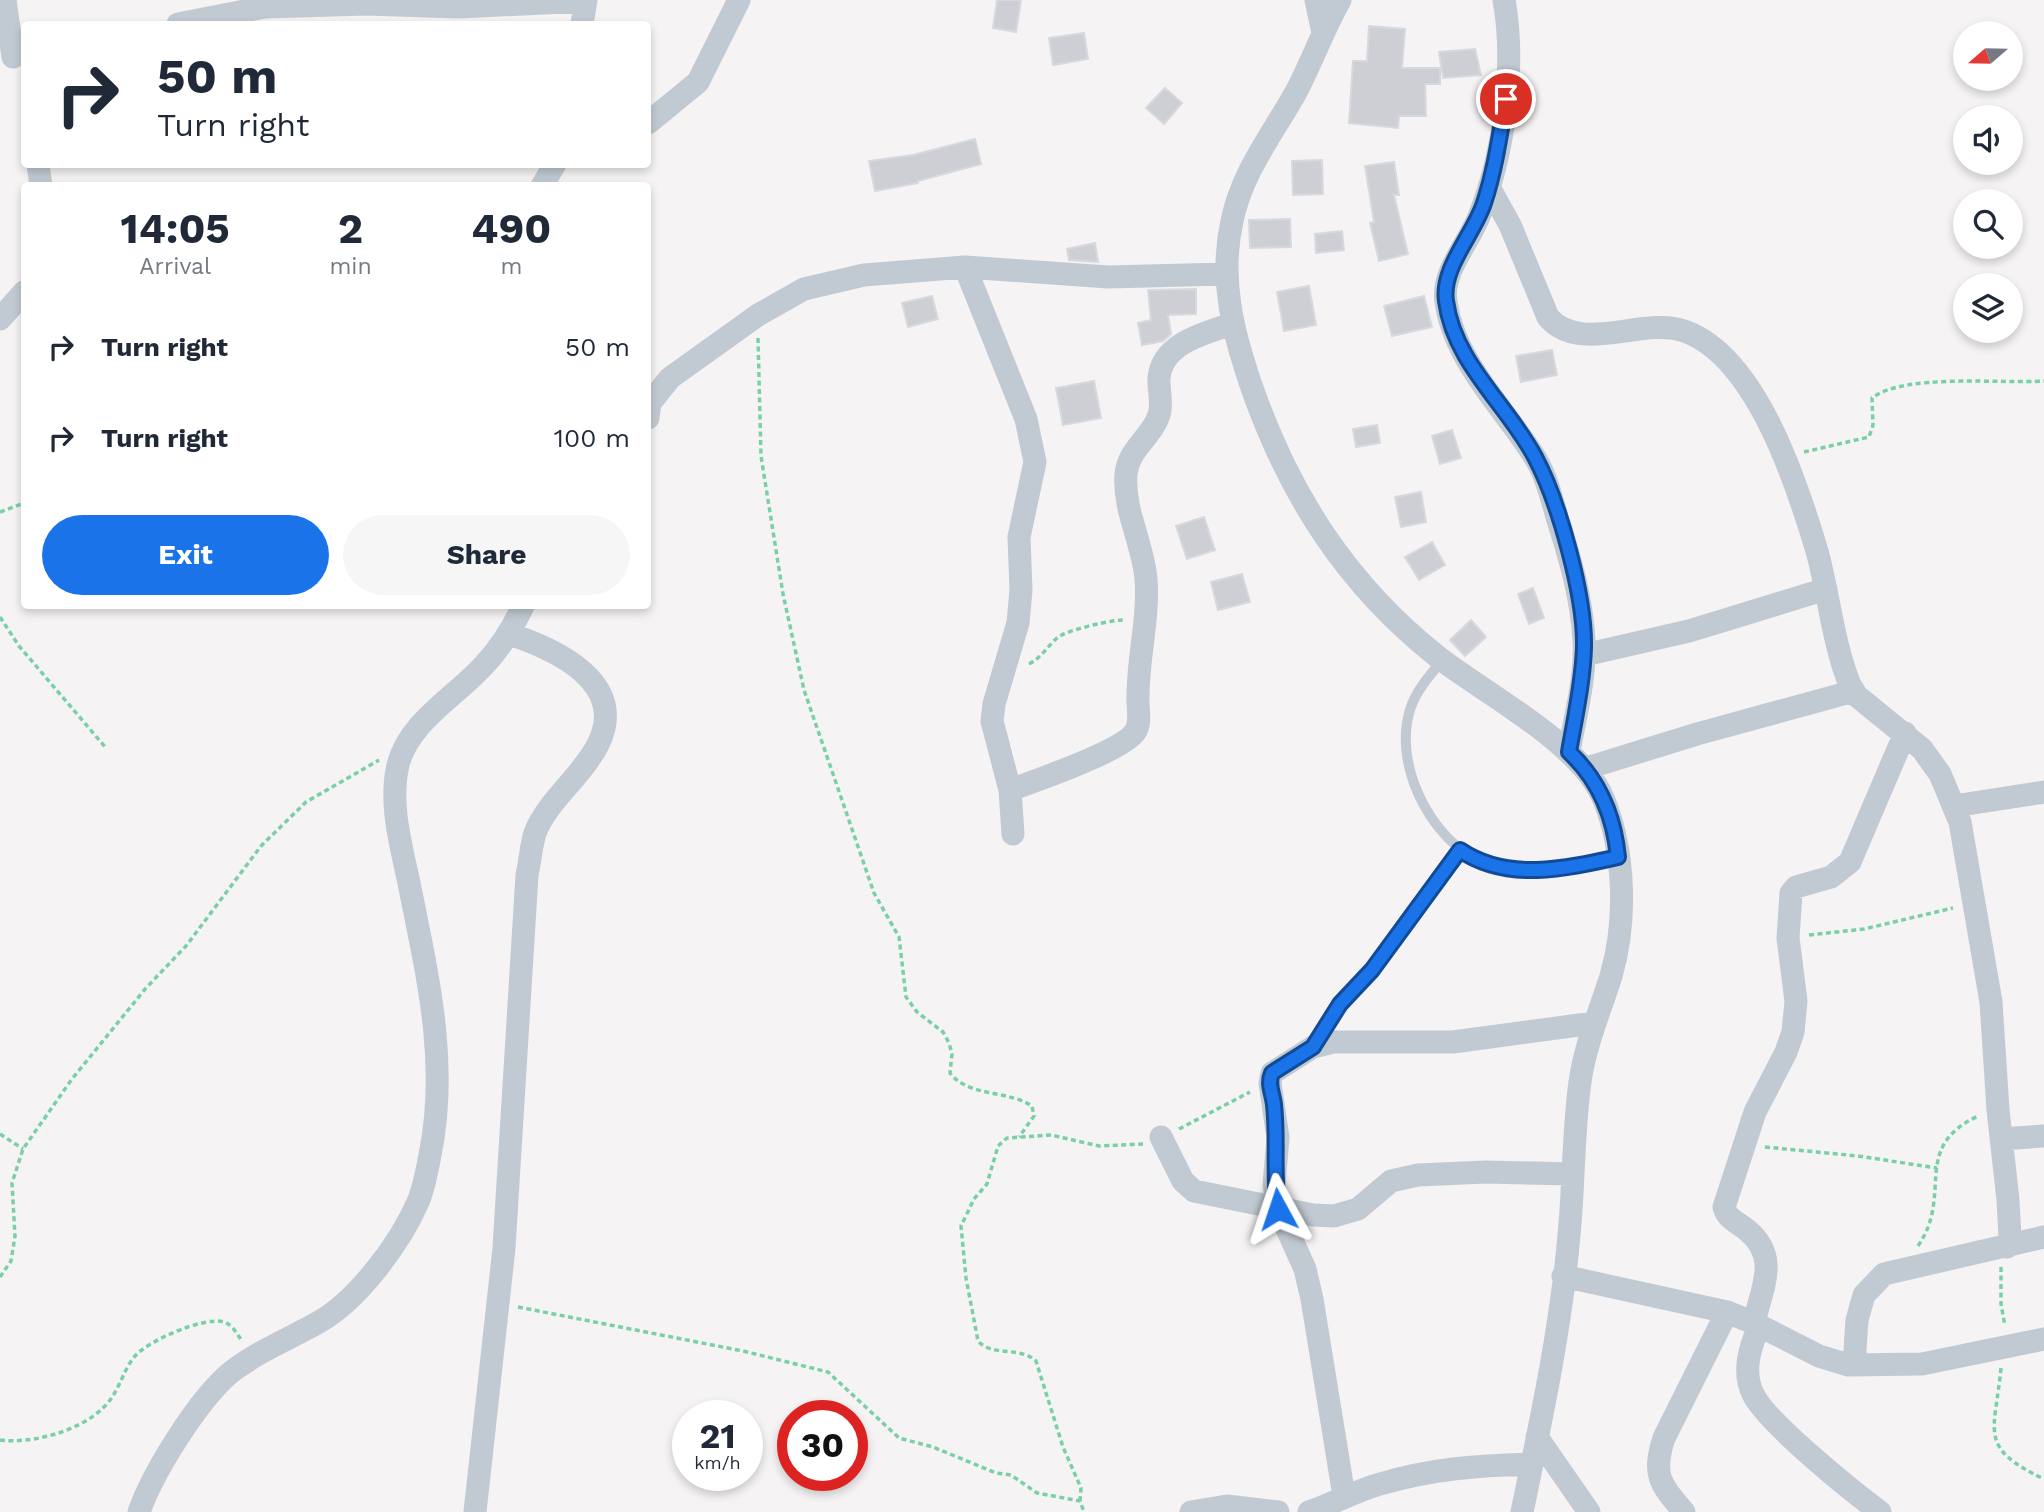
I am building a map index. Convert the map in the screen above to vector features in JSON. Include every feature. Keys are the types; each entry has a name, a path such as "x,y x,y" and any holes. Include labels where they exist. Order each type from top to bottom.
{"street":[{"path":"5,0 12,59"},
{"path":"193,21 265,7 366,2 459,7 586,0 582,21"},
{"path":"651,120 673,106 698,82 739,0"},
{"path":"1316,0 1323,33"},
{"path":"1340,0 1296,91 1250,167 1236,202 1230,228 1226,274 1232,324 1254,395 1298,498 1341,559 1396,619 1443,660 1587,768 1605,802 1618,857 1620,927 1611,976 1594,1023 1580,1079 1563,1276 1522,1512"},
{"path":"1504,0 1510,50 1508,82 1489,187 1479,217 1446,283 1446,302 1454,332 1467,358 1535,457 1549,490 1575,576 1582,613 1584,654 1569,752"},
{"path":"1489,187 1510,225 1548,317 1556,327 1569,332 1591,333 1678,329 1695,335 1733,368 1749,387 1784,457 1817,551 1847,677 1854,691 1905,733 1940,774 1954,806 1976,903 1991,1002 1998,1110 2010,1224 2005,1247"},
{"path":"651,402 670,378 758,315 804,289 864,275 965,267 1108,277 1226,274"},
{"path":"965,267 1026,419 1035,462 1019,537 1021,590 1018,623 994,704 992,721 1010,790 1013,834"},
{"path":"0,319 21,295"},
{"path":"1010,790 1116,746 1136,731 1139,723 1138,675 1146,576 1129,513 1125,476 1128,461 1159,416 1159,377 1171,354 1191,338 1232,324"},
{"path":"1584,654 1689,631 1826,589"},
{"path":"139,1512 156,1473 218,1384 253,1357 319,1322 345,1302 398,1241 419,1199 426,1176 439,1096 432,992 395,802 396,777 405,746 415,731 485,665 509,634 522,609"},
{"path":"475,1512 498,1303 527,875 536,832 591,757 606,724 608,710 597,687 583,671 535,643 509,634"},
{"path":"1587,768 1697,734 1854,691"},
{"path":"1880,1512 1796,1440 1758,1402 1748,1378 1748,1363 1767,1270 1767,1258 1759,1239 1727,1215 1724,1207 1764,1090 1786,1052 1793,1032 1796,1001 1788,938 1791,893 1796,887 1830,877 1850,862 1905,733"},
{"path":"1954,806 2044,792"},
{"path":"1344,1496 1312,1299 1305,1269 1278,1209 1275,1184 1278,1138 1270,1083 1277,1069 1313,1047 1333,1042 1453,1042 1594,1023"},
{"path":"2001,1139 2044,1136"},
{"path":"1161,1137 1183,1181 1194,1191 1313,1215 1347,1214 1391,1181 1418,1175 1486,1172 1573,1174"},
{"path":"1854,1365 1857,1321 1864,1295 1884,1274 2044,1237"},
{"path":"1563,1276 1727,1312 1757,1324 1818,1356 1854,1365 1922,1364 2044,1339"},
{"path":"1684,1512 1660,1480 1657,1459 1670,1426 1727,1312"},
{"path":"1537,1437 1589,1512"},
{"path":"1309,1512 1344,1496 1417,1474 1461,1466 1532,1464"},
{"path":"1191,1512 1227,1506 1278,1512"}],"lane":[{"path":"1443,660 1428,676 1412,705 1406,732 1410,766 1425,809 1433,823 1460,850 1477,862 1503,870 1574,867 1618,857"},
{"path":"1313,1047 1340,1004 1372,970 1460,850"}],"path":[{"path":"758,315 761,456 783,594 804,690 874,893 899,937 906,997 917,1012 943,1032 952,1054 950,1073 956,1080 970,1087 1016,1097 1032,1106 1034,1116 1019,1137"},
{"path":"1784,457 1866,440 1872,433 1872,398 1883,391 1936,383 2044,381"},
{"path":"0,512 21,504"},
{"path":"0,617 19,646 106,748"},
{"path":"1004,674 1040,658 1059,636 1108,621 1144,624"},
{"path":"0,1277 11,1261 15,1237 12,1183 23,1149 72,1079 146,988 186,946 261,846 306,802 405,746"},
{"path":"1788,938 1864,929 1976,903"},
{"path":"1084,1512 1080,1501 1081,1488 1063,1447 1036,1361 1029,1355 987,1348 978,1341 966,1278 961,1226 965,1215 987,1184 998,1146 1007,1138 1064,1136 1099,1146 1140,1145 1200,1120 1270,1083"},
{"path":"1901,1270 1925,1236 1934,1214 1941,1145 1953,1131 1983,1113 1998,1110"},
{"path":"0,1134 23,1149"},
{"path":"1743,1145 1858,1156 1937,1168"},
{"path":"2005,1247 2000,1285 2004,1348 1995,1438 2008,1460 2044,1479"},
{"path":"498,1303 819,1369 839,1381 899,1438 933,1447 996,1473 1011,1475 1037,1493 1080,1501"},
{"path":"0,1440 45,1436 79,1424 105,1406 134,1356 148,1345 190,1327 224,1322 233,1328 253,1357"}],"building":[{"path":"997,0 1021,0 1016,32 993,28"},
{"path":"1369,26 1405,29 1402,68 1440,68 1440,84 1425,84 1426,116 1399,116 1398,128 1349,123 1353,61 1367,61"},
{"path":"1084,33 1088,59 1053,65 1049,38"},
{"path":"1475,49 1481,75 1443,78 1439,52"},
{"path":"1165,88 1182,103 1164,124 1146,108"},
{"path":"975,139 981,164 918,183 875,191 869,161 913,155"},
{"path":"1322,160 1323,194 1293,195 1292,161"},
{"path":"1394,162 1399,195 1394,195 1408,254 1379,261 1370,223 1374,222 1365,166"},
{"path":"1290,219 1291,247 1250,248 1249,220"},
{"path":"1342,231 1344,250 1316,253 1315,234"},
{"path":"1095,243 1098,262 1069,260 1067,249"},
{"path":"1309,286 1316,325 1284,331 1277,292"},
{"path":"1196,289 1196,314 1168,315 1171,334 1163,341 1142,345 1138,323 1151,320 1148,290"},
{"path":"932,296 938,319 908,327 902,303"},
{"path":"1424,296 1432,327 1392,336 1384,306"},
{"path":"1552,350 1557,375 1521,382 1516,356"},
{"path":"1094,381 1101,418 1063,425 1056,388"},
{"path":"1377,425 1380,443 1356,447 1353,429"},
{"path":"1452,430 1461,458 1440,464 1432,436"},
{"path":"1421,492 1426,522 1401,527 1395,497"},
{"path":"1204,517 1215,550 1187,559 1176,526"},
{"path":"1432,542 1445,565 1419,580 1405,557"},
{"path":"1242,574 1250,602 1218,610 1211,582"},
{"path":"1533,588 1544,618 1529,624 1518,594"},
{"path":"1471,620 1486,637 1465,656 1450,640"}],"route":[{"path":"1278,1209 1275,1184 1278,1138 1269,1079 1272,1073 1313,1047 1340,1004 1372,970 1460,850 1477,862 1503,870 1574,867 1618,857 1599,788 1587,768 1569,752 1583,669 1584,643 1575,576 1560,525 1535,457 1467,358 1454,332 1446,302 1446,283 1479,217 1489,187 1506,99"}]}
